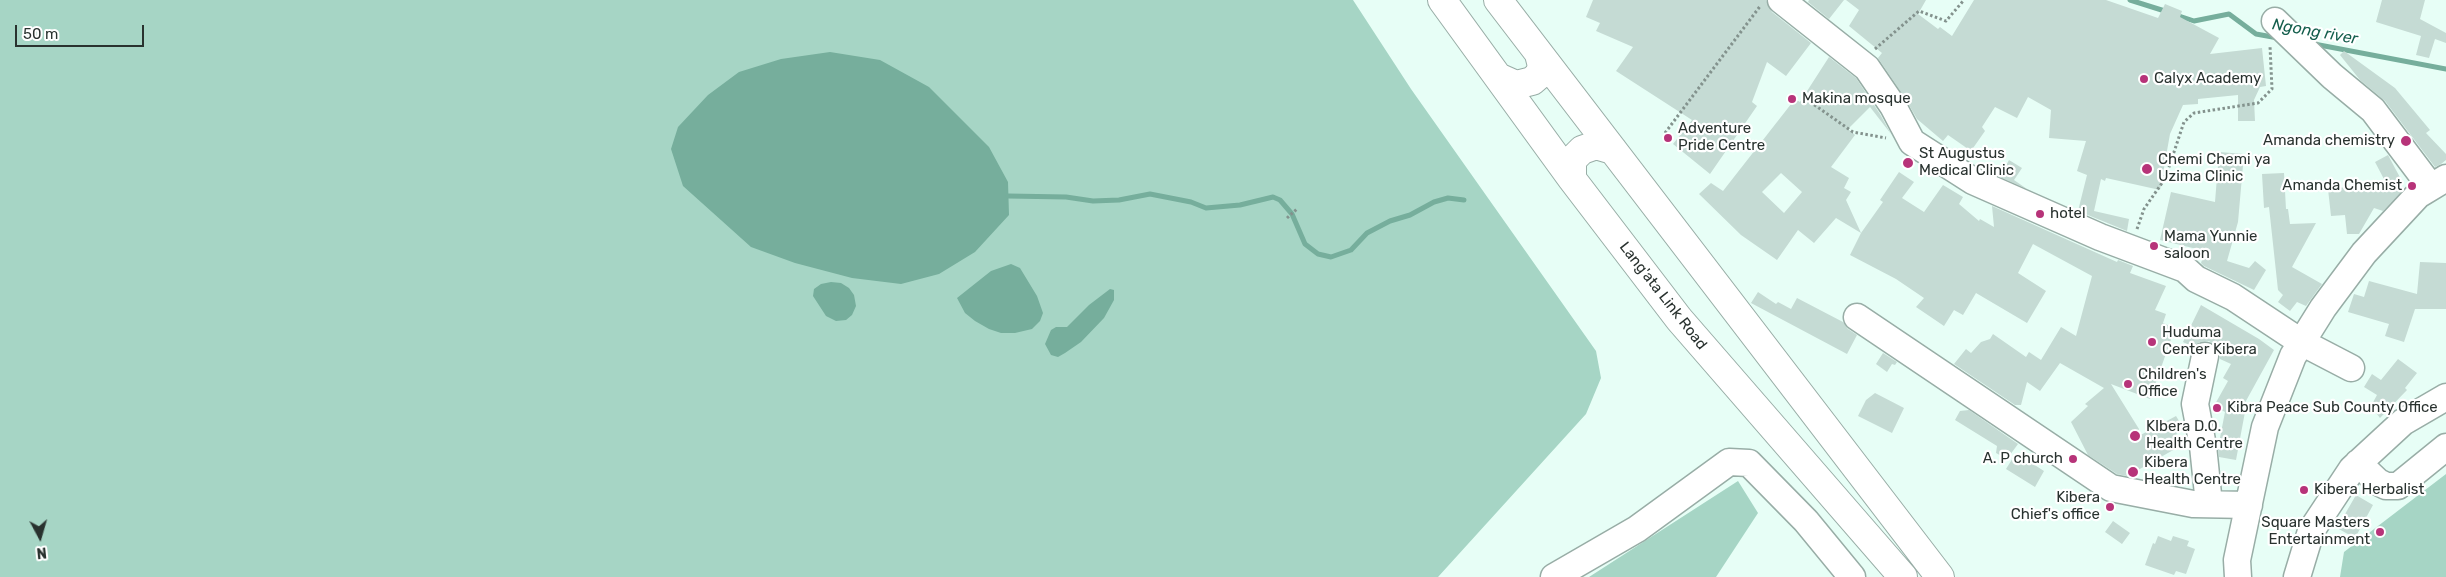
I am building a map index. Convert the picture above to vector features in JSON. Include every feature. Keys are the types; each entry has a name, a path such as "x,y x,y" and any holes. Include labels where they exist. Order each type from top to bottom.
{"main road":[{"name":"Lang'ata Link Road","path":"1442,0 1572,179 1679,320 1903,577"},
{"path":"1498,0 1940,577"},
{"path":"1498,77 1516,85 1532,81 1539,75 1542,66 1540,54"},
{"path":"1572,179 1572,160 1582,150 1596,146 1613,150"}],"street":[{"path":"1781,0 1867,68 1893,106 1912,142 1973,181 2049,216 2185,269 2196,279 2233,297 2302,342 2351,368"},
{"path":"2238,577 2237,560 2265,427 2293,356 2323,308 2364,253 2418,195 2438,183 2373,110 2308,52 2277,34"},
{"path":"1857,317 2111,488 2164,499 2209,504 2249,505"},
{"path":"2205,356 2195,404 2203,446 2209,504"},
{"path":"2297,577 2311,531 2358,463 2403,422 2446,397"},
{"path":"2358,463 2378,482 2386,486 2398,486 2446,447"},
{"path":"1554,577 1637,529 1730,462 1749,463 1806,521 1852,577"}],"path":[{"path":"1665,133 1764,0"},
{"path":"1861,63 1918,11 1946,21 1964,0"},
{"path":"2131,249 2144,209 2162,183 2169,167 2184,122 2194,113 2258,103 2272,89 2277,34"},
{"path":"1806,98 1853,132 1912,142"},
{"path":"1287,218 1298,208"}],"shaded area":[{"path":"0,0 1353,0 1411,89 1596,351 1601,378 1586,414 1438,577 0,577"},
{"path":"830,52 880,60 929,87 989,147 1008,182 1009,215 975,252 939,274 901,284 852,278 795,263 751,247 683,186 671,149 678,127 708,95 739,72 781,59"},
{"path":"1011,264 1020,268 1037,296 1043,313 1040,321 1032,329 1015,333 1001,333 975,321 965,313 957,298 991,271"},
{"path":"841,283 849,288 854,295 856,306 852,315 846,320 836,321 826,316 813,296 814,289 821,284"},
{"path":"1110,289 1114,290 1114,300 1104,318 1081,342 1058,357 1051,355 1045,344 1051,330 1056,327 1067,327 1089,305"},
{"path":"2446,474 2446,577 2340,577 2344,552"},
{"path":"1738,481 1758,513 1716,577 1589,577"}],"building":[{"path":"1593,0 1766,0 1772,12 1811,43 1786,76 1767,62 1752,102 1757,106 1710,174 1673,144 1692,120 1616,71 1633,47 1596,31 1600,23 1586,17"},
{"path":"1809,0 1844,0 1829,19 1808,2"},
{"path":"1846,0 1926,0 1918,14 1938,29 1940,27 1952,36 1974,0 2106,0 2158,18 2165,4 2182,11 2180,17 2219,38 2210,54 2262,48 2266,86 2260,87 2254,100 2255,121 2238,121 2238,95 2198,99 2198,104 2183,105 2170,134 2160,190 2106,178 2105,181 2101,179 2094,211 2129,219 2127,231 2078,211 2087,175 2077,171 2086,141 2049,138 2051,110 2028,97 2017,118 1995,107 1982,127 1985,131 1971,151 1948,135 1943,141 1917,119 1878,58 1882,53 1849,26 1859,10"},
{"path":"2382,0 2425,0 2420,19 2446,33 2446,43 2435,39 2429,58 2416,55 2421,36 2376,22"},
{"path":"2344,51 2395,88 2430,130 2426,133 2446,154 2446,160 2435,167 2385,101 2360,80 2340,55"},
{"path":"1829,57 1856,78 1891,134 1870,107 1848,129 1855,135 1831,167 1849,178 1844,188 1851,192 1846,200 1861,233 1836,218 1814,243 1798,230 1777,260 1741,235 1699,194 1711,183 1723,191 1795,99 1800,102","holes":["1781,173 1802,192 1784,213 1762,192"]},
{"path":"2219,152 2244,154 2238,222 2227,261 2249,268 2255,261 2266,270 2254,290 2204,266 2201,263 2205,251 2160,240 2171,192 2215,202"},
{"path":"2388,155 2403,183 2396,186 2402,191 2383,211 2374,208 2359,234 2347,234 2345,215 2331,216 2328,189 2386,183 2375,162"},
{"path":"2009,160 2022,168 2014,180 2027,189 2000,177"},
{"path":"1899,172 1914,182 1902,198 1924,212 1943,185 1963,197 1959,204 1979,221 1980,219 1994,227 1992,206 2117,262 2118,260 2133,266 2130,273 2166,286 2155,310 2166,314 2163,323 2175,328 2150,399 2111,384 2139,429 2135,438 2176,416 2184,429 2176,434 2182,445 2131,474 2132,477 2117,474 2088,455 2071,422 2088,406 2085,404 2104,388 2060,363 2040,391 2027,382 2021,405 2015,405 1954,364 1966,349 1971,353 1981,342 1990,339 1993,334 2026,357 2029,352 2041,360 2061,327 2076,336 2092,276 2033,244 2018,273 2046,291 2027,323 1976,293 1963,315 1954,310 1944,326 1916,307 1924,298 1896,279 1850,255 1861,233 1883,202 1880,200"},
{"path":"2284,173 2286,209 2288,209 2290,224 2316,223 2292,267 2322,284 2306,306 2297,302 2290,311 2278,302 2283,295 2278,290 2269,207 2264,208 2262,174"},
{"path":"2420,262 2446,263 2446,309 2415,309 2404,342 2385,336 2389,324 2348,312 2354,294 2364,297 2369,281 2417,294"},
{"path":"1758,292 1776,304 1778,302 1791,309 1797,298 1843,322 1848,329 1857,335 1847,354 1751,303"},
{"path":"2201,305 2274,350 2241,410 2245,412 2236,460 2219,457 2218,448 2225,412 2214,406 2228,381 2223,378 2231,364 2220,359 2219,351 2209,341 2200,342 2193,347 2183,342"},
{"path":"1883,353 1897,362 1895,365 1892,364 1887,372 1876,364"},
{"path":"2398,359 2417,373 2405,388 2407,390 2380,418 2371,406 2377,395 2364,387 2372,374 2381,380"},
{"path":"1875,393 1904,408 1892,433 1858,416 1866,400"},
{"path":"1969,410 2018,444 2007,459 1996,453 1997,446 1955,420 1960,411"},
{"path":"2016,453 2044,471 2035,487 2006,469"},
{"path":"2356,495 2373,505 2355,538 2337,528"},
{"path":"2113,521 2130,533 2122,544 2105,532"},
{"path":"2158,536 2171,541 2173,536 2189,541 2187,546 2195,549 2186,574 2176,571 2174,575 2145,565 2153,543 2155,544"}],"waterway":[{"name":"Ngong river","path":"2130,0 2168,12"},
{"name":"Ngong river","path":"2176,15 2194,21 2229,14 2256,34 2278,38"},
{"name":"Ngong river","path":"2314,44 2446,69"},
{"path":"1008,196 1066,197 1093,201 1119,200 1150,194 1191,202 1206,208 1240,205 1273,197 1280,200 1292,214 1305,244 1318,254 1331,257 1351,250 1367,233 1390,221 1410,215 1434,202 1448,198 1464,200"}],"place":[{"name":"Calyx Academy","path":"2144,79"},
{"name":"Makina mosque","path":"1792,99"},
{"name":"Adventure Pride Centre","path":"1668,138"},
{"name":"Amanda chemistry","path":"2406,141"},
{"name":"St Augustus Medical Clinic","path":"1908,163"},
{"name":"Chemi Chemi ya Uzima Clinic","path":"2147,169"},
{"name":"Amanda Chemist","path":"2412,186"},
{"name":"hotel","path":"2040,214"},
{"name":"Mama Yunnie saloon","path":"2154,246"},
{"name":"Huduma Center Kibera","path":"2152,342"},
{"name":"Children's Office","path":"2128,384"},
{"name":"Kibra Peace Sub County Office","path":"2217,408"},
{"name":"KIbera D.O. Health Centre","path":"2135,436"},
{"name":"A. P church","path":"2073,459"},
{"name":"Kibera Health Centre","path":"2133,472"},
{"name":"Kibera Herbalist","path":"2304,490"},
{"name":"Kibera Chief's office","path":"2110,507"},
{"name":"Square Masters Entertainment","path":"2380,532"}]}
